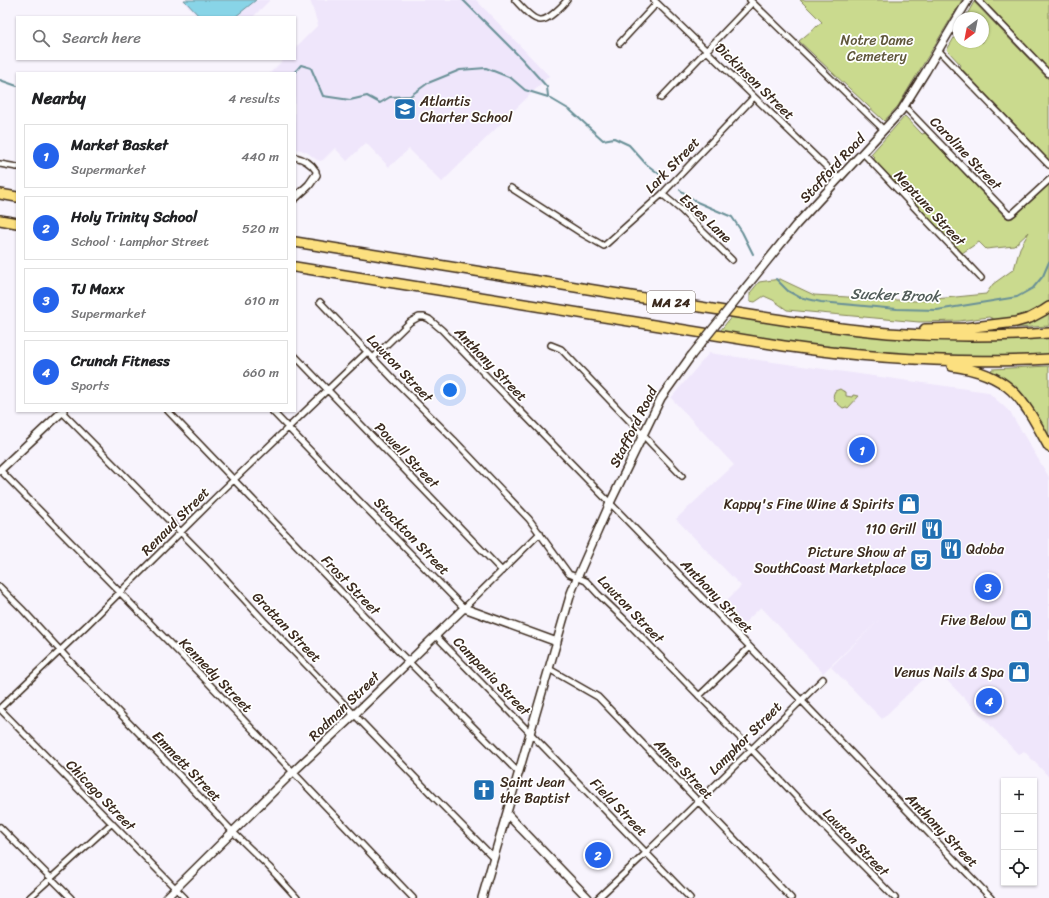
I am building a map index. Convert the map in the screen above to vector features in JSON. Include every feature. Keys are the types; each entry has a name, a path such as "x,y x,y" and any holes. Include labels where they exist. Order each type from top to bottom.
{"highway":[{"path":"0,194 16,197"},
{"path":"0,220 16,223"},
{"name":"MA 24","path":"296,242 798,322 866,331 928,335 1005,336 1049,333"},
{"name":"MA 24","path":"296,267 784,346 852,355 897,359 966,361 1049,359"},
{"path":"798,322 901,329 958,328 1023,320 1037,315 1049,307"},
{"path":"897,359 968,368 987,374 999,380 1016,394 1025,405 1049,447"}],"street":[{"path":"515,0 537,20 548,18 567,0"},
{"name":"Stafford Road","path":"484,897 571,593 610,503 661,398 691,356 796,225 884,130 904,106 968,0"},
{"path":"978,0 1049,74"},
{"path":"620,43 656,1"},
{"name":"Dickinson Street","path":"656,1 839,179"},
{"path":"661,98 751,1 884,130"},
{"path":"938,50 1049,165"},
{"name":"Lark Street","path":"511,188 604,246 662,194 754,97"},
{"name":"Caroline Street","path":"904,106 1010,215 1049,180"},
{"name":"Neptune Street","path":"863,153 981,278"},
{"path":"296,157 308,162 316,171 316,175 309,185 296,197"},
{"path":"0,164 16,167"},
{"name":"Estes Lane","path":"662,194 681,210 732,260"},
{"name":"Lawton Street","path":"320,302 372,358 454,440 529,519 569,574 586,581 626,620 895,898"},
{"name":"Anthony Street","path":"372,358 410,322 419,317 429,319 442,330 991,898"},
{"path":"551,345 561,349 682,476"},
{"name":"Renaud Street","path":"0,708 367,352"},
{"name":"Powell Street","path":"296,357 502,571"},
{"path":"0,470 62,412"},
{"name":"Grattan Street","path":"64,412 494,858"},
{"name":"Frost Street","path":"169,412 409,662 519,773"},
{"name":"Stockton Street","path":"273,412 464,608 557,642"},
{"name":"Kennedy Street","path":"0,470 199,673 413,898"},
{"name":"Rodman Street","path":"166,898 293,772 436,636 540,534"},
{"name":"Emmett Street","path":"0,587 297,898"},
{"name":"Campania Street","path":"436,636 530,733"},
{"path":"699,696 750,647"},
{"name":"Ames Street","path":"549,669 598,697 792,898"},
{"name":"Lamphor Street","path":"598,898 646,853 823,679"},
{"name":"Chicago Street","path":"0,708 185,898"},
{"name":"Field Street","path":"530,733 690,898"},
{"path":"507,814 588,898"},
{"path":"29,898 112,823"},
{"path":"0,827 71,898"}],"shaded area":[{"path":"182,0 270,0 254,16 197,16"},
{"name":"Atlantis Charter School","path":"310,0 476,0 549,76 442,182 409,149 389,167 366,143 347,161 335,148 323,160 320,161 308,153 296,149 296,72 271,72 283,60 296,60 296,47 318,25"},
{"path":"709,353 988,392 1010,412 1049,477 1049,777 1024,751 1019,755 935,668 882,719 831,667 881,618 823,673 761,607 739,628 720,607 741,586 676,519 734,465 671,398"}],"green space":[{"name":"Notre Dame Cemetery","path":"800,0 962,0 955,12 953,12 953,15 898,106 884,121 799,41 822,22"},
{"path":"983,0 1049,0 1049,69"},
{"path":"974,2 984,12 968,12"},
{"path":"989,18 1049,80 1049,160 960,67 961,65 947,50 953,40 953,48 989,48"},
{"path":"905,116 922,134 926,133 1005,217 1009,219 1013,218 1049,183 1049,302 1023,317 998,321 989,317 959,321 919,322 787,310 773,300 764,296 755,302 750,301 750,293 759,282 780,279 814,295 915,301 986,294 993,284 1014,269 1020,248 1029,232 1014,246 986,249 979,242 962,253 873,159 874,157 871,154"},
{"path":"1049,311 1049,326 1016,328 1016,325"},
{"path":"732,316 977,340 1049,338 1049,355 940,357 848,350 720,331"},
{"path":"1049,366 1049,440 1004,380 991,371 992,369"},
{"path":"840,389 846,392 846,396 859,396 848,408 843,408 834,399 833,396 835,391"}],"water":[{"path":"184,0 256,0 236,16 199,16"}],"waterway":[{"path":"463,0 521,58 547,87 548,96"},
{"name":"Sucker Brook","path":"295,72 301,65 311,68 323,96 350,100 367,96 380,103 390,97 410,96 428,83 460,70 486,68 511,78 525,90 548,97 570,110 603,140 614,138 629,145 646,164 666,179"},
{"name":"Sucker Brook","path":"0,80 16,86"},
{"name":"Sucker Brook","path":"680,190 697,202 732,217 742,232 753,254"},
{"name":"Sucker Brook","path":"776,279 788,291 799,297 821,302 897,309 937,310 1017,297 1033,288 1043,276 1049,262"}],"place":[{"name":"Atlantis Charter School","path":"405,109"},
{"name":"Market Basket","path":"862,450"},
{"name":"Kappy's Fine Wine & Spirits","path":"909,504"},
{"name":"110 Grill","path":"932,529"},
{"name":"Qdoba","path":"951,549"},
{"name":"Picture Show at SouthCoast Marketplace","path":"921,560"},
{"name":"TJ Maxx","path":"988,587"},
{"name":"Five Below","path":"1021,620"},
{"name":"Venus Nails & Spa","path":"1019,672"},
{"name":"Crunch Fitness","path":"989,701"},
{"name":"Saint Jean the Baptist","path":"484,790"},
{"name":"Holy Trinity School","path":"598,855"}]}
